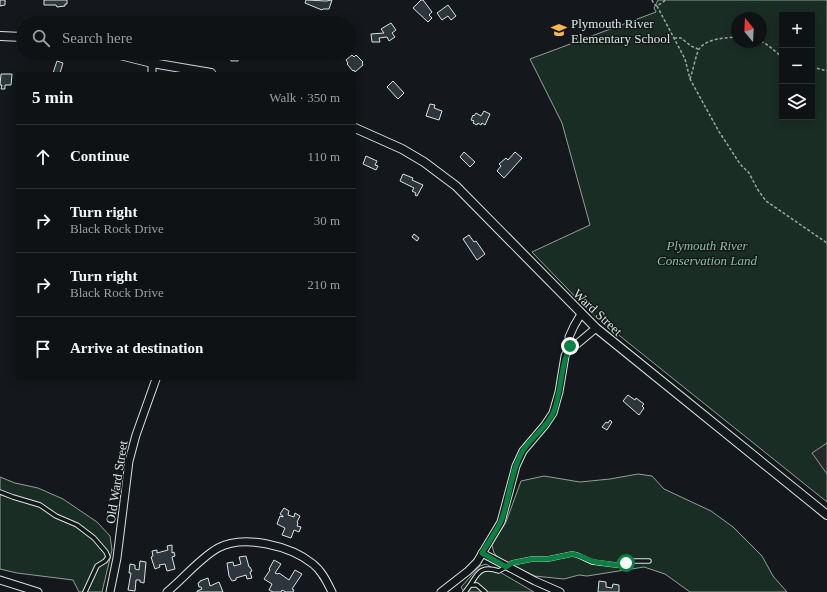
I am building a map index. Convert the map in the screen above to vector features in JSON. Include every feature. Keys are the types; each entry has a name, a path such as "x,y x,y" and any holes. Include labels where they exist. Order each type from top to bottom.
{"street":[{"path":"0,36 16,37"},
{"path":"140,60 205,72"},
{"path":"152,63 152,72"},
{"name":"Ward Street","path":"356,128 402,149 424,162 456,186 596,328 827,515"},
{"path":"441,592 468,571 482,553 501,522 516,466 522,451 553,413 560,392 565,356 570,346 569,337 582,314"},
{"path":"570,346 577,344 596,328"},
{"name":"Old Ward Street","path":"110,592 117,558 129,461 136,435 156,380"},
{"path":"167,592 214,551 229,544 251,542 281,548 314,564 332,592"},
{"path":"482,553 506,567 560,592"},
{"path":"0,580 38,592"}],"lane":[{"path":"0,492 40,505 60,518 76,525 92,535 106,552 108,557 97,566 85,592"},
{"path":"465,592 478,574 483,570 488,568 499,571 512,563 532,559 548,559 572,554 592,562 616,565 632,561 649,561"},
{"path":"471,585 477,585 485,592"}],"path":[{"path":"652,0 657,6 685,59 690,79 718,130 740,164 749,173 766,201 827,243"},
{"path":"657,6 666,0"},
{"path":"690,79 698,49 708,42 721,38 731,37"},
{"path":"674,38 681,38 691,46 698,49"},
{"path":"767,45 779,54"},
{"path":"815,68 827,71"}],"green space":[{"name":"Plymouth River Conservation Land","path":"658,0 827,0 827,502 590,312 532,252 590,225 562,123 530,59 656,12 654,8"},
{"path":"638,474 652,476 664,489 711,511 733,527 762,556 773,576 787,592 690,592 665,574 644,567 587,576 579,575 564,579 534,576 498,557 494,553 492,545 506,522 521,481 544,476 580,482"},
{"path":"0,477 15,483 38,488 63,499 97,522 110,536 112,550 102,592 79,592 73,580 17,573 0,569"},
{"path":"486,564 534,592 464,592 461,587 480,566"}],"shaded area":[{"path":"827,443 827,474 812,453"}],"building":[{"path":"0,0 5,0 5,5 0,6"},
{"path":"44,0 67,0 67,4 65,4 65,6 57,7 56,5 44,5"},
{"path":"306,0 332,0 329,9 322,10 305,3"},
{"path":"421,0 423,0 432,12 429,15 432,18 428,22 413,8"},
{"path":"448,5 456,16 451,20 448,16 442,20 437,13"},
{"path":"391,23 396,30 392,33 395,37 389,41 387,37 379,38 380,42 372,42 371,34 384,33 381,29"},
{"path":"356,55 363,62 363,65 355,72 347,64 348,63 346,60 356,60"},
{"path":"57,61 63,63 60,72 53,72"},
{"path":"1,74 12,74 11,85 5,85 5,89 1,89"},
{"path":"393,81 404,93 398,99 387,87"},
{"path":"430,104 435,105 434,108 442,111 439,120 426,116"},
{"path":"484,111 490,114 485,125 482,123 481,125 478,123 477,125 473,123 474,121 471,120 473,115 474,116 476,113 481,116"},
{"path":"464,152 475,162 470,167 460,157"},
{"path":"515,152 522,158 504,178 497,171 501,166 499,164 506,158 508,160"},
{"path":"366,156 377,161 375,165 378,166 376,170 363,164"},
{"path":"403,174 413,178 412,180 423,185 417,196 415,195 416,193 412,191 414,188 400,181"},
{"path":"414,234 419,238 417,241 412,237"},
{"path":"469,235 474,242 476,241 485,254 477,260 463,239"},
{"path":"628,395 635,400 636,398 644,404 642,406 644,408 639,415 623,401"},
{"path":"610,420 612,422 607,430 602,427 606,422 608,423"},
{"path":"284,508 289,511 288,515 294,517 295,513 300,516 297,522 297,526 301,527 299,532 294,530 291,538 282,535 285,528 277,524 280,516 283,517 280,514"},
{"path":"172,545 172,553 174,552 175,556 172,557 175,569 167,571 165,564 159,565 160,567 155,569 151,557 153,556 152,551 157,550 157,553 168,550 167,546"},
{"path":"246,556 249,567 252,571 250,572 252,578 247,579 246,575 232,581 229,576 227,563 233,562 234,566 241,564 239,557"},
{"path":"274,560 281,564 275,573 279,573 289,580 295,570 302,574 292,589 294,590 293,592 286,592 282,590 281,592 273,592 269,590 272,584 264,579"},
{"path":"140,561 146,562 144,583 140,582 140,580 136,580 135,591 128,590 131,573 129,573 130,564 135,565 135,569 139,570"},
{"path":"208,578 210,586 219,582 223,592 197,592 202,589 199,587 198,583"},
{"path":"599,581 606,582 606,587 612,588 613,584 619,585 619,592 598,592"}],"place":[{"name":"Plymouth River Elementary School","path":"559,30"}],"route":[{"path":"570,346 565,356 560,392 553,413 522,451 516,466 501,522 482,553 506,567 512,563 536,558 548,559 561,555 572,554 592,562 616,565 626,563"}]}
